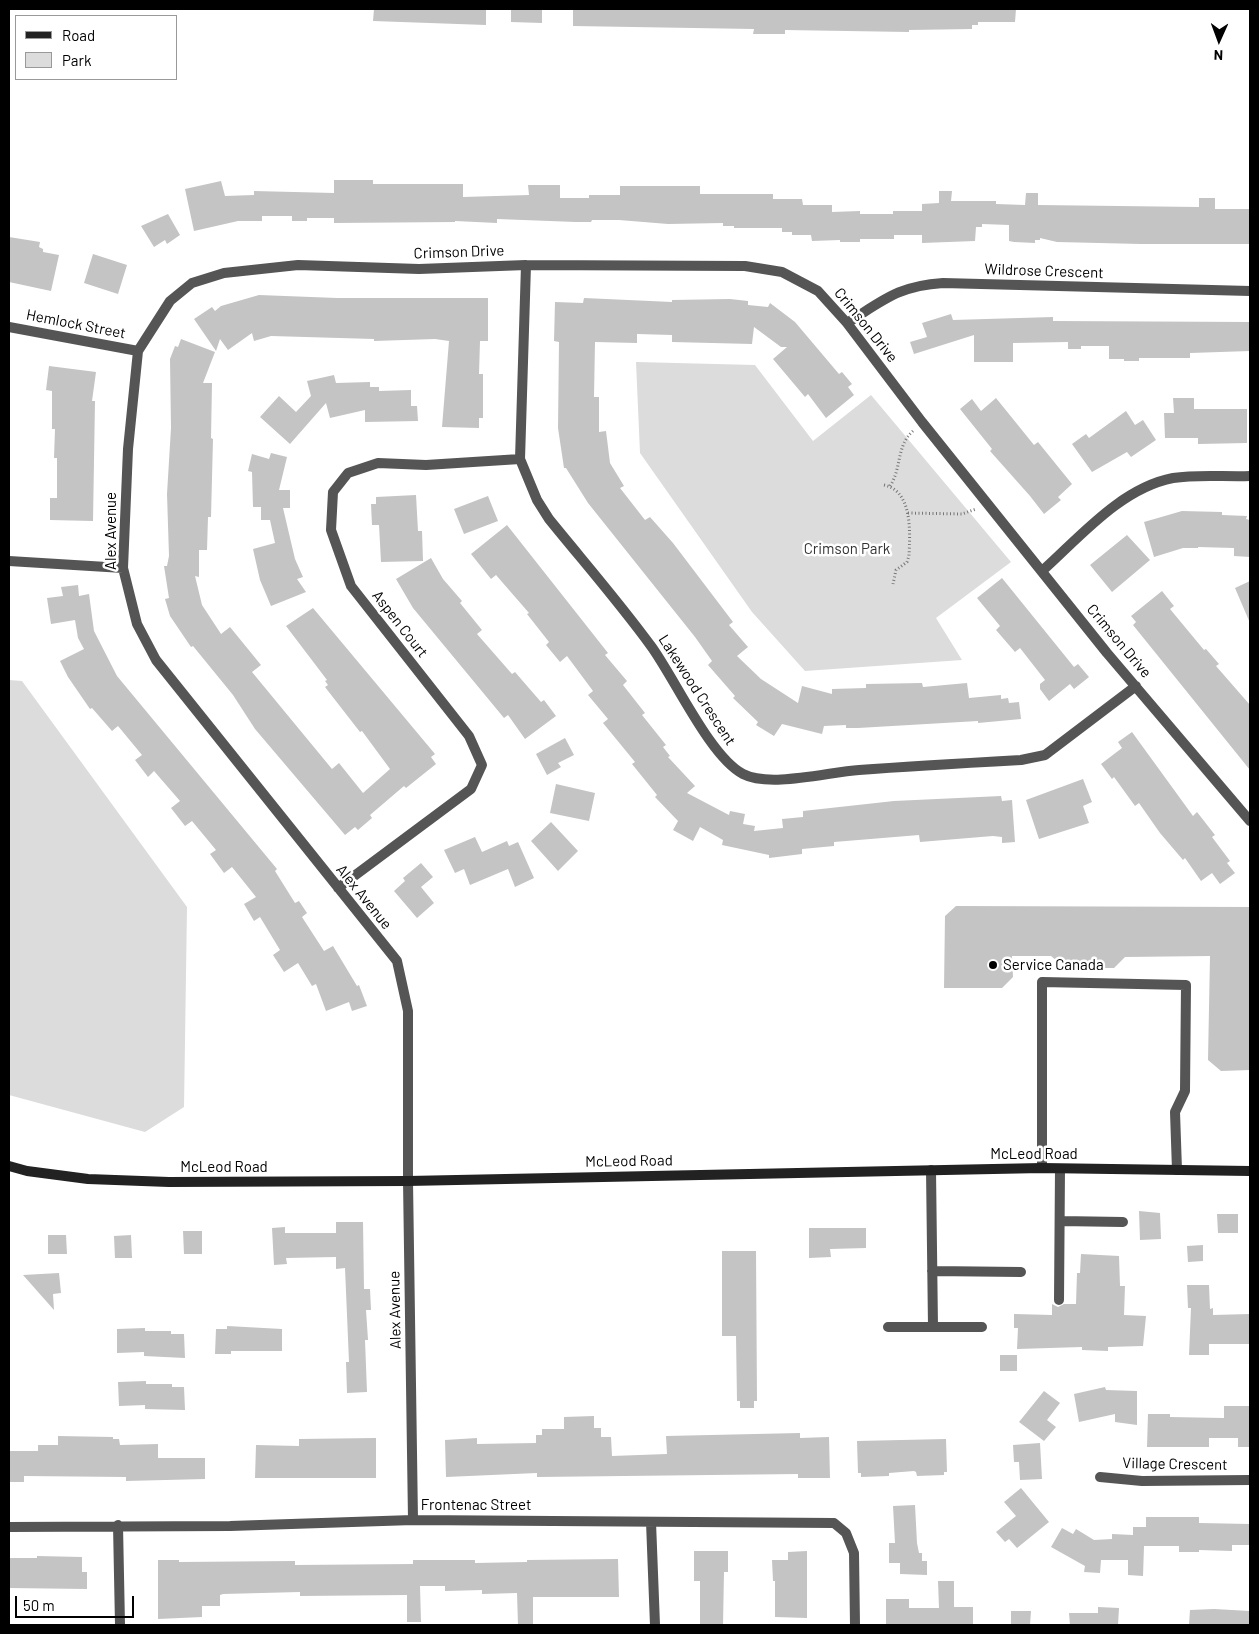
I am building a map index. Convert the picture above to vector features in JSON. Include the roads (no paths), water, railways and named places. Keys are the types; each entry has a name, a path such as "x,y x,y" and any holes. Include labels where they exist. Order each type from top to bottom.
{"main road":[{"name":"McLeod Road","path":"9,1166 26,1171 88,1179 169,1182 408,1181 1042,1168 1250,1171"}],"street":[{"name":"Crimson Drive","path":"138,352 170,301 192,283 224,273 298,265 419,269 526,265 745,266 782,272 818,291 848,323 922,422 1042,571 1250,821"},
{"name":"Lakewood Crescent","path":"526,265 520,459 537,500 549,519 651,646 728,764 744,775 764,779 858,770 1021,760 1045,755 1136,686"},
{"name":"Wildrose Crescent","path":"848,323 897,291 919,285 943,283 1250,291"},
{"name":"Hemlock Street","path":"9,327 138,352"},
{"name":"Alex Avenue","path":"138,352 128,449 123,568 137,624 156,660 396,961 408,1011 408,1181 413,1520"},
{"name":"Aspen Court","path":"338,888 472,789 482,765 469,736 351,586 331,530 333,492 348,474 378,463 426,465 520,459"},
{"path":"1042,571 1115,506 1152,484 1174,478 1250,476"},
{"path":"9,561 123,568"},
{"path":"1042,1168 1042,982 1186,985 1185,1091 1175,1112 1177,1170"},
{"path":"1059,1300 1060,1168"},
{"path":"931,1170 933,1327"},
{"path":"1060,1221 1123,1222"},
{"path":"932,1270 1021,1272"},
{"path":"888,1327 982,1327"},
{"name":"Village Crescent","path":"1100,1477 1142,1481 1250,1480"},
{"name":"Frontenac Street","path":"9,1527 118,1525 230,1526 413,1520 834,1523 846,1533 854,1553 855,1625"},
{"path":"651,1522 655,1625"},
{"path":"118,1525 120,1625"}],"place":[{"name":"Service Canada","path":"993,965"}],"park label":[{"name":"Crimson Park","path":"847,549"}]}
